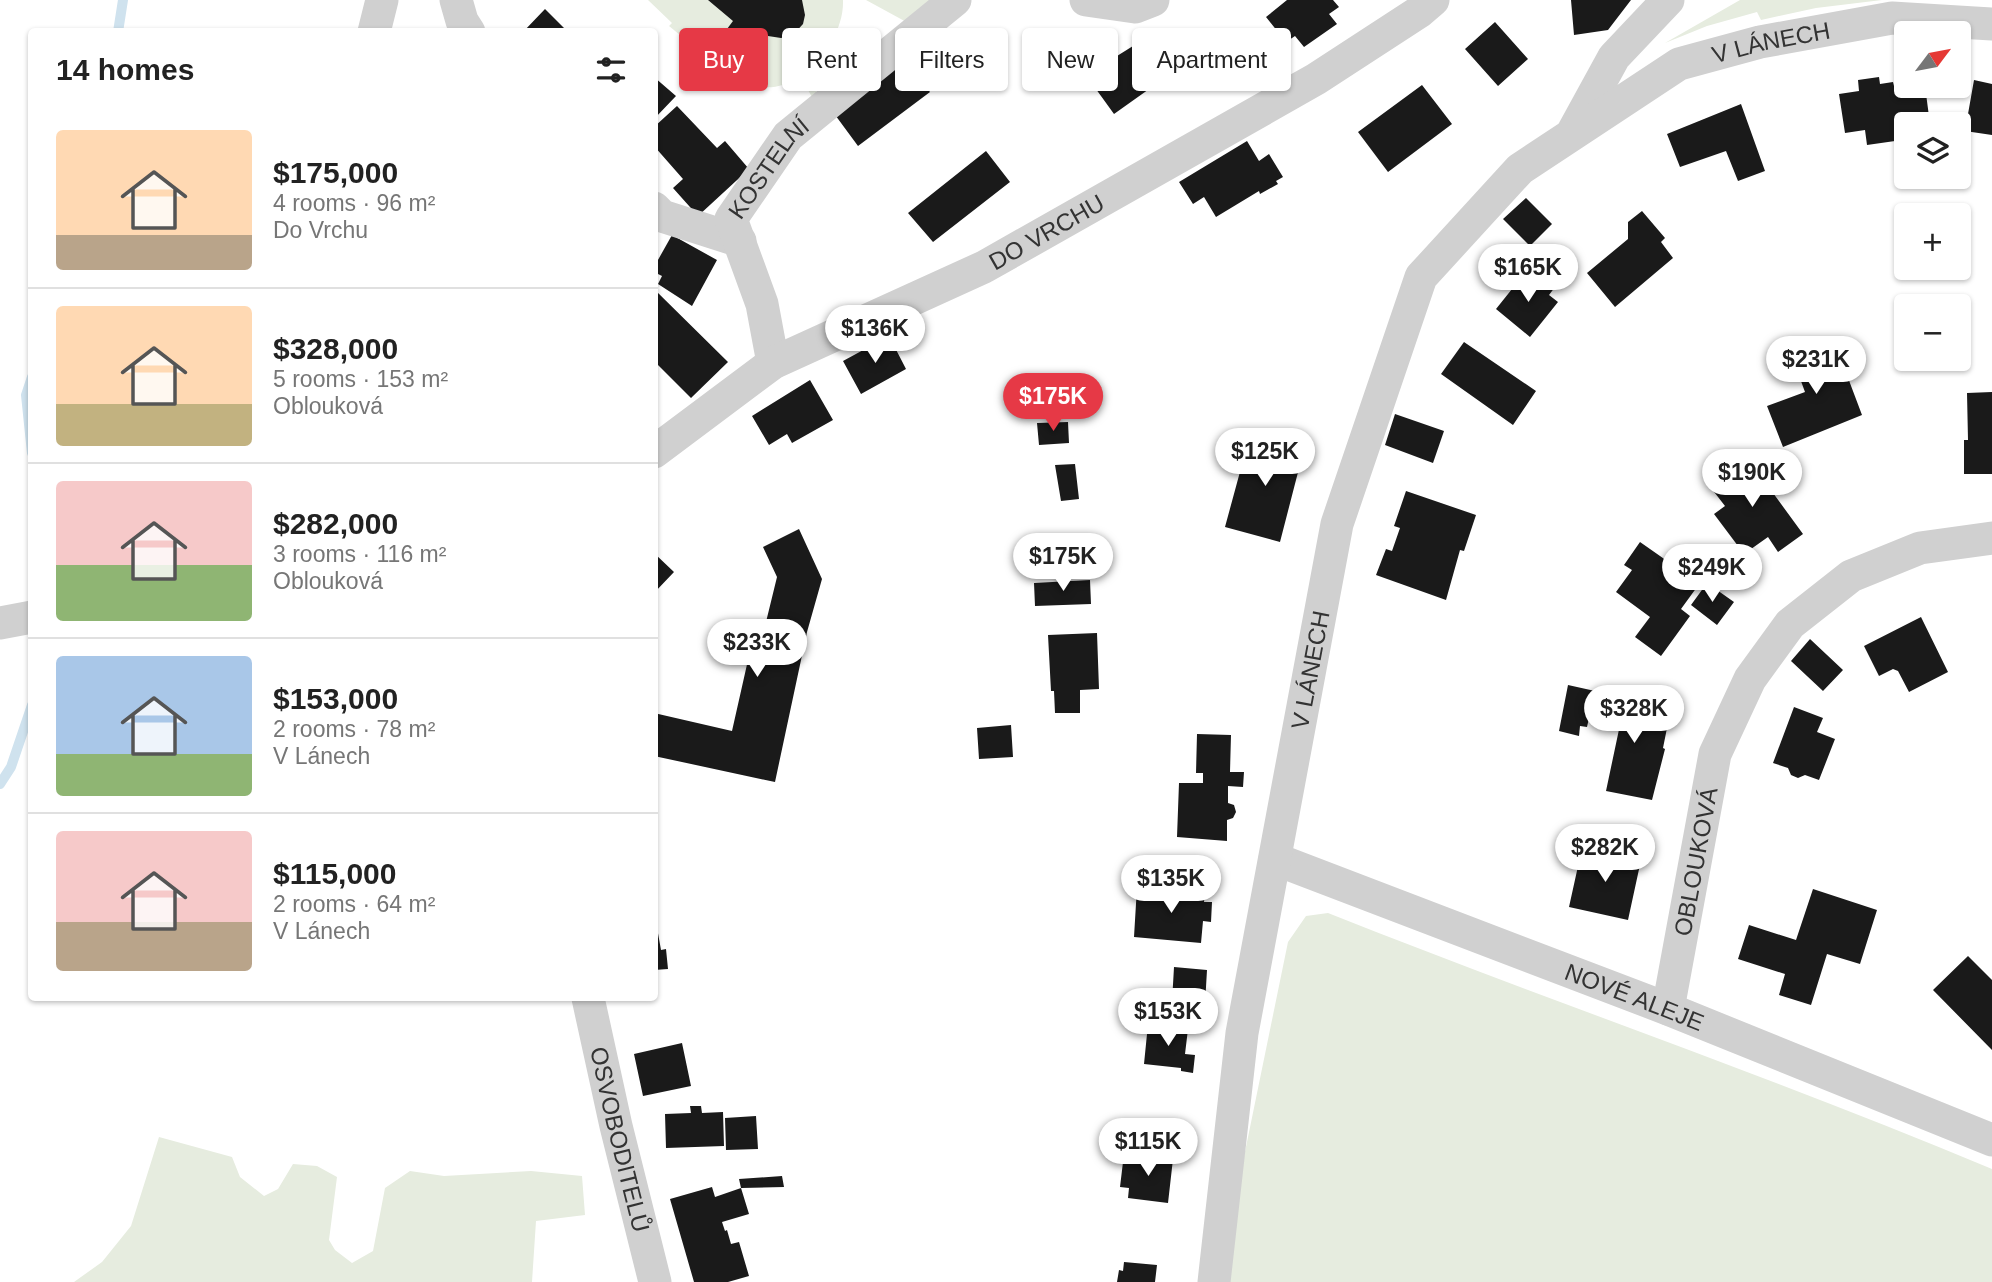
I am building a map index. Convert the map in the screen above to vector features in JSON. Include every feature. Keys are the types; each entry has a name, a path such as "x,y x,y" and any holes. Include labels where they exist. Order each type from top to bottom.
{"street":[{"path":"375,28 382,0"},
{"path":"456,0 466,28"},
{"name":"KOSTELNÍ","path":"773,363 762,304 731,219 788,136 955,0"},
{"path":"1086,0 1135,7 1153,0"},
{"name":"DO VRCHU","path":"658,449 773,363 984,267 1316,79 1419,12 1433,0"},
{"name":"V LÁNECH","path":"1571,135 1614,57 1668,0"},
{"name":"V LÁNECH","path":"1214,1282 1242,1033 1337,524 1421,278 1520,169 1679,64 1760,42 1892,18 1992,24"},
{"name":"KOSTELNÍ","path":"658,212 662,216 740,241"},
{"name":"OBLOUKOVÁ","path":"1668,1009 1715,754 1750,679 1790,624 1851,576 1920,548 1992,538"},
{"path":"0,623 28,618"},
{"name":"NOVÉ ALEJE","path":"1275,859 1668,1009 1992,1140"},
{"name":"OSVOBODITELŮ","path":"589,1001 615,1126 655,1282"}],"shaded area":[{"path":"648,0 843,0 838,28 782,28 782,85 768,87 768,28 679,28 679,34 669,26 672,23"},
{"path":"866,0 941,0 910,24"},
{"path":"1740,0 1882,0 1816,8 1761,20 1757,12 1707,26 1665,43"},
{"path":"809,91 816,91 820,98 816,104"},
{"path":"1328,913 1910,1135 1992,1169 1992,1282 1229,1282 1239,1181 1288,942 1306,916"},
{"path":"159,1137 232,1157 240,1177 264,1196 278,1189 293,1164 317,1166 337,1177 329,1240 335,1250 352,1263 373,1251 385,1188 410,1171 444,1176 531,1171 582,1176 585,1215 536,1221 532,1282 74,1282 102,1262 131,1226"}],"building":[{"path":"708,0 802,0 805,15 799,28 782,28 781,38 768,36 768,28 728,28 733,21"},
{"path":"1287,0 1333,0 1339,7 1329,14 1337,24 1304,47 1295,36 1291,39 1291,28 1275,28 1266,17"},
{"path":"1571,0 1631,0 1608,30 1574,35"},
{"path":"545,9 564,28 527,28"},
{"path":"1495,22 1528,59 1498,86 1465,49"},
{"path":"1132,47 1132,91 1146,91 1114,114 1097,91 1118,91 1118,55"},
{"path":"895,57 895,91 930,92 858,146 830,108 852,91 881,91 881,68"},
{"path":"1879,77 1880,84 1893,82 1894,98 1927,98 1928,112 1894,112 1894,141 1867,145 1865,130 1845,133 1839,94 1859,91 1858,80"},
{"path":"658,80 676,96 658,115"},
{"path":"1974,80 1992,84 1992,135 1971,132 1971,112 1968,112"},
{"path":"1422,85 1452,124 1388,172 1358,132"},
{"path":"1741,104 1765,171 1738,181 1726,151 1680,167 1667,134"},
{"path":"677,106 717,148 725,141 749,169 698,216 673,188 683,179 658,151 658,123"},
{"path":"1247,141 1259,161 1269,154 1283,177 1276,181 1278,184 1260,194 1259,191 1216,217 1204,197 1193,204 1179,182"},
{"path":"986,151 1010,182 933,242 908,213"},
{"path":"1526,198 1552,224 1530,246 1503,219"},
{"path":"1642,211 1665,238 1661,242 1673,258 1615,307 1587,273 1628,239 1628,222"},
{"path":"672,235 717,260 692,306 658,284 662,276 658,274 658,260"},
{"path":"1524,274 1535,283 1541,276 1555,287 1549,295 1558,302 1530,337 1496,309"},
{"path":"658,293 728,362 691,398 658,365"},
{"path":"889,336 906,369 861,394 843,361"},
{"path":"1833,338 1862,415 1783,447 1767,406 1805,392 1791,354"},
{"path":"1464,342 1536,391 1513,425 1441,374"},
{"path":"810,380 833,420 792,443 787,434 769,445 752,416"},
{"path":"1992,392 1992,474 1964,474 1964,440 1968,440 1967,393"},
{"path":"1395,414 1444,431 1433,463 1385,445"},
{"path":"1068,422 1069,443 1039,445 1037,423"},
{"path":"1250,435 1304,449 1280,542 1225,527"},
{"path":"1746,456 1803,534 1778,552 1768,537 1744,554 1714,514 1725,506 1708,484"},
{"path":"1075,464 1079,499 1061,501 1055,465"},
{"path":"1406,491 1476,515 1464,551 1460,550 1446,600 1376,575 1386,549 1392,551 1400,528 1394,526"},
{"path":"799,529 822,579 807,632 775,782 658,757 658,714 732,731 757,620 766,622 777,577 763,547"},
{"path":"1640,542 1680,570 1678,573 1697,587 1681,609 1690,616 1661,656 1635,637 1650,617 1616,592 1632,570 1624,565"},
{"path":"658,557 674,572 658,589"},
{"path":"1090,580 1091,604 1035,606 1034,583"},
{"path":"1707,583 1734,602 1717,625 1691,605"},
{"path":"1921,617 1948,672 1909,692 1898,671 1893,669 1879,676 1864,646"},
{"path":"1097,633 1099,689 1080,690 1080,713 1055,713 1048,635"},
{"path":"1810,639 1843,670 1823,691 1791,661"},
{"path":"1568,685 1595,691 1587,727 1580,726 1579,736 1559,731"},
{"path":"1597,692 1661,704 1657,726 1667,728 1665,749 1652,800 1606,791 1621,720 1593,714"},
{"path":"1794,707 1823,718 1817,732 1835,739 1819,780 1805,775 1798,778 1791,775 1788,768 1773,763"},
{"path":"1011,725 1013,757 979,759 977,728"},
{"path":"1197,734 1231,735 1230,772 1244,772 1243,787 1228,786 1228,803 1234,805 1236,812 1233,818 1227,820 1227,841 1177,837 1179,783 1203,783 1203,773 1196,773"},
{"path":"1582,848 1641,860 1628,920 1569,907"},
{"path":"1137,887 1205,892 1204,902 1212,902 1211,922 1203,921 1201,943 1134,937"},
{"path":"1813,889 1877,910 1860,964 1827,954 1811,1005 1779,995 1785,974 1738,959 1749,925 1796,940"},
{"path":"658,933 661,950 666,949 668,969 658,970"},
{"path":"1968,956 1992,980 1992,1050 1933,990"},
{"path":"1174,967 1207,970 1205,1004 1172,1002"},
{"path":"1148,1024 1188,1029 1185,1054 1195,1055 1193,1073 1181,1071 1181,1068 1144,1064"},
{"path":"682,1043 691,1086 643,1096 634,1054"},
{"path":"690,1106 701,1106 702,1113 723,1112 724,1146 666,1148 665,1114 691,1113"},
{"path":"756,1116 758,1149 726,1150 725,1118"},
{"path":"1176,1120 1174,1142 1130,1144 1128,1122"},
{"path":"1134,1154 1173,1159 1168,1203 1128,1198 1129,1188 1120,1187 1123,1162 1133,1163"},
{"path":"782,1176 784,1187 741,1188 739,1179"},
{"path":"712,1187 715,1197 741,1188 749,1214 722,1222 731,1244 739,1242 749,1276 728,1282 694,1282 670,1199"},
{"path":"1124,1262 1157,1265 1155,1282 1117,1282"}],"waterway":[{"path":"119,28 123,0"},
{"path":"28,389 28,414"},
{"path":"0,784 11,767 28,717"}]}
